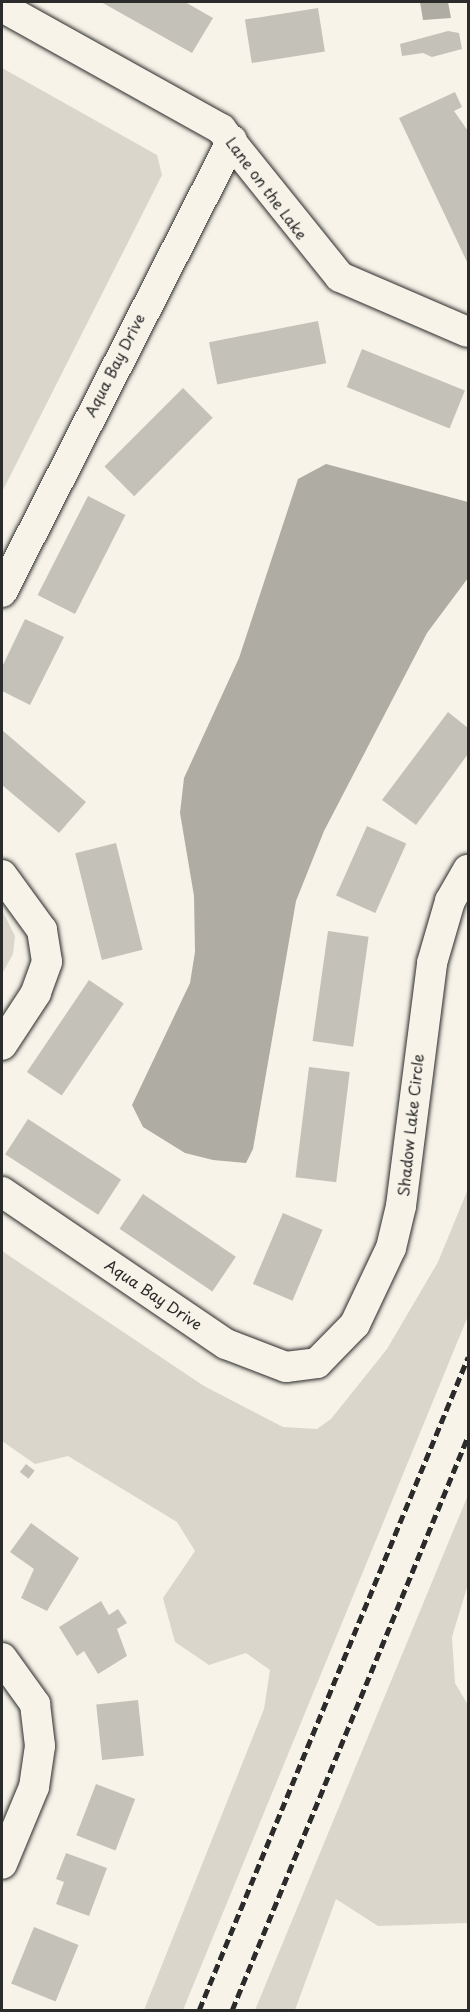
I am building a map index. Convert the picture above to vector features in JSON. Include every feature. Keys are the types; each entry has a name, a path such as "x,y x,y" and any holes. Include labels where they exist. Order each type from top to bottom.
{"street":[{"name":"Lane on the Lake","path":"2,7 232,140 340,277 468,332"},
{"name":"Aqua Bay Drive","path":"2,592 232,140"},
{"name":"Shadow Lake Circle","path":"317,1363 354,1324 391,1248 401,1206 432,963 450,901 468,870"},
{"path":"2,875 42,930 47,962 36,993 2,1045"},
{"name":"Aqua Bay Drive","path":"2,1192 226,1344 286,1366 317,1363"},
{"path":"2,1658 35,1704 40,1746 34,1787 2,1864"}],"shaded area":[{"path":"420,2 448,2 451,18 423,20"},
{"path":"2,68 157,155 162,175 2,492"},
{"path":"326,464 468,502 468,578 427,633 324,831 296,901 253,1149 246,1163 213,1160 185,1153 143,1127 132,1105 190,983 195,952 194,896 180,813 184,778 239,658 298,479"},
{"path":"2,910 15,936 13,954 2,974"},
{"path":"468,1189 468,1316 183,2010 144,2010 264,1709 270,1670 246,1653 209,1665 175,1642 163,1598 195,1551 177,1522 68,1456 35,1464 2,1441 2,1251 204,1386 283,1427 317,1429 331,1419 387,1349 438,1262"},
{"path":"468,1495 468,1584 452,1637 455,1683 468,1705 468,1923 378,1926 336,1899 295,2010 255,2010"}],"building":[{"path":"101,2 185,2 213,18 192,53"},
{"path":"318,8 325,51 252,63 245,20"},
{"path":"448,31 459,33 462,49 432,57 423,53 402,56 400,44"},
{"path":"455,92 462,107 454,111 468,131 468,264 399,118"},
{"path":"318,321 326,363 217,384 209,342"},
{"path":"362,349 465,391 450,429 347,387"},
{"path":"183,388 213,418 134,496 105,466"},
{"path":"88,496 125,515 75,614 38,595"},
{"path":"25,619 64,637 30,705 2,691 2,667"},
{"path":"448,712 468,728 468,754 416,825 382,800"},
{"path":"2,730 86,802 59,833 2,785"},
{"path":"367,826 406,843 375,913 336,895"},
{"path":"116,843 143,950 102,960 75,853"},
{"path":"328,931 369,937 353,1047 313,1041"},
{"path":"89,980 124,1003 62,1096 27,1072"},
{"path":"309,1067 350,1072 336,1182 295,1177"},
{"path":"28,1119 121,1179 98,1215 5,1154"},
{"path":"143,1194 236,1257 212,1291 120,1229"},
{"path":"283,1213 323,1230 292,1301 253,1284"},
{"path":"26,1464 35,1471 29,1479 20,1472"},
{"path":"31,1523 79,1558 47,1611 21,1598 34,1569 10,1552"},
{"path":"101,1601 109,1615 118,1609 127,1623 117,1629 127,1656 98,1674 84,1651 77,1656 59,1627"},
{"path":"138,1700 144,1756 102,1760 96,1704"},
{"path":"96,1784 135,1799 116,1850 76,1835"},
{"path":"66,1853 107,1868 89,1916 56,1904 64,1882 56,1879"},
{"path":"34,1927 79,1945 56,2002 11,1984"}],"railway":[{"path":"199,2010 468,1357"},
{"path":"232,2010 468,1436"}]}
